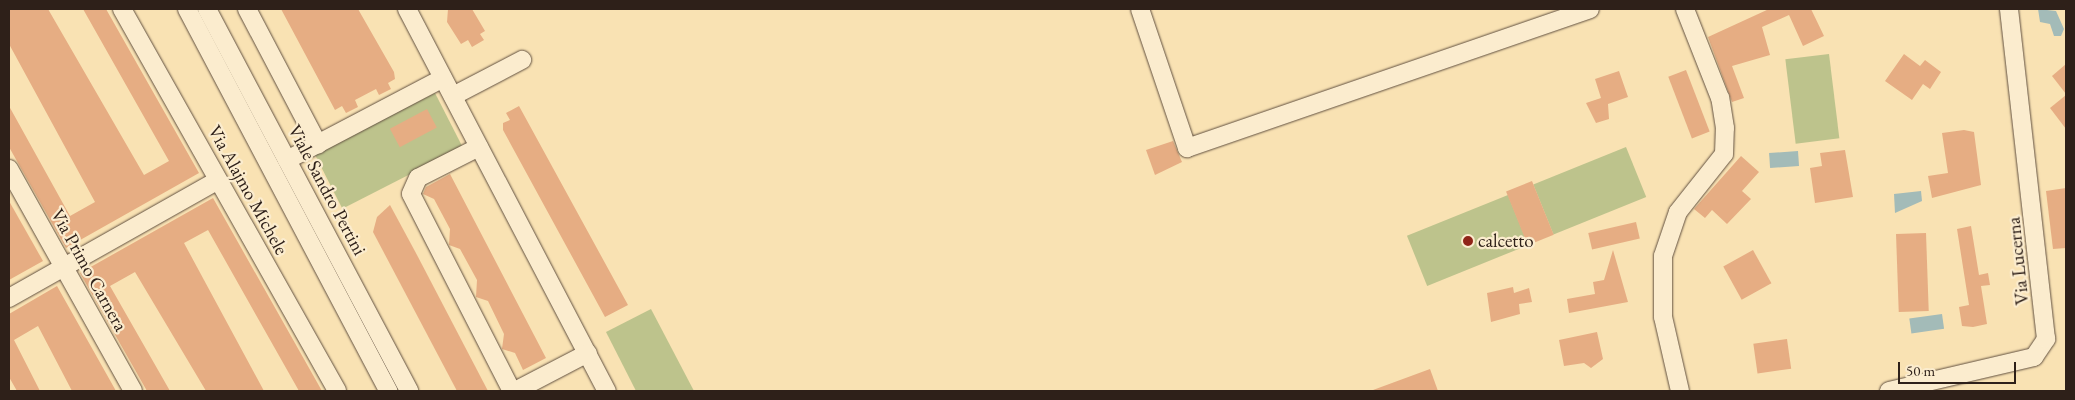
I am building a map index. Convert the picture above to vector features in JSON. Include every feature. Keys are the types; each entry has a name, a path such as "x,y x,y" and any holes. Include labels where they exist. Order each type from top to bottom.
{"street":[{"name":"Via Alajmo Michele","path":"122,9 337,391"},
{"name":"Viale Sandro Pertini","path":"187,9 388,391"},
{"name":"Viale Sandro Pertini","path":"208,9 409,391"},
{"path":"247,9 318,144"},
{"path":"406,9 588,353 606,391"},
{"path":"1140,9 1187,148 1590,9"},
{"path":"1680,391 1663,317 1664,256 1678,212 1724,154 1725,128 1720,98 1685,9"},
{"name":"Via Lucerna","path":"1890,391 1962,383 2034,357 2046,339 2009,9"},
{"path":"453,96 522,60"},
{"path":"287,160 443,78"},
{"path":"479,147 418,178 411,194 514,391 588,353"},
{"name":"Via Primo Carnera","path":"9,169 133,391"},
{"path":"9,298 218,180"}],"green space":[{"path":"1829,54 1839,138 1796,144 1785,59"},
{"path":"435,93 463,147 342,209 315,154"},
{"name":"calcetto","path":"1626,147 1646,197 1554,235 1533,184"},
{"name":"calcetto","path":"1508,195 1528,245 1427,286 1407,236"},
{"path":"651,309 694,391 636,391 606,332"}],"water":[{"path":"2038,9 2056,11 2064,29 2061,36 2054,36 2050,24 2040,22"},
{"path":"1798,151 1799,166 1770,168 1769,153"},
{"path":"1921,191 1922,201 1895,213 1894,194"},
{"path":"1942,314 1944,329 1911,333 1909,319"}],"building":[{"path":"9,9 48,9 144,175 169,161 83,9 106,9 199,173 66,248 9,147 9,106 70,216 95,202 9,44"},
{"path":"281,9 358,9 394,72 395,79 388,83 391,89 379,95 376,89 355,100 358,107 346,113 342,106 335,110"},
{"path":"448,9 472,9 485,31 480,34 484,40 472,47 468,40 461,44 447,22"},
{"path":"1769,9 1811,9 1824,36 1803,46 1789,15 1762,27 1770,55 1732,66 1744,98 1732,102 1708,37"},
{"path":"1904,54 1920,66 1925,60 1941,72 1930,89 1923,84 1912,100 1885,81"},
{"path":"2066,64 2066,94 2052,76"},
{"path":"1686,70 1710,132 1692,138 1668,77"},
{"path":"1619,71 1628,97 1608,104 1609,119 1596,123 1586,103 1601,98 1595,79"},
{"path":"2066,95 2066,129 2050,108"},
{"path":"519,106 628,305 605,317 503,130 503,123 510,120 506,113"},
{"path":"427,109 437,128 400,147 390,129"},
{"path":"1964,130 1974,132 1981,185 1932,198 1928,176 1948,173 1942,133"},
{"path":"1173,141 1182,162 1155,175 1146,150"},
{"path":"1845,150 1853,197 1815,203 1810,168 1822,166 1820,153"},
{"path":"1741,156 1759,172 1742,191 1751,199 1727,224 1712,210 1705,218 1694,209"},
{"path":"450,174 546,358 523,370 515,353 502,349 504,334 488,301 476,297 477,280 460,249 449,245 450,229 434,199 423,194 426,187"},
{"path":"1532,181 1554,235 1528,245 1506,191"},
{"path":"2066,188 2066,248 2053,249 2046,191"},
{"path":"213,198 322,391 299,391 208,230 184,243 264,391 206,391 135,272 110,286 170,391 147,391 80,273"},
{"path":"9,201 43,261 9,280"},
{"path":"390,205 488,391 457,391 373,232 377,217"},
{"path":"1636,222 1640,239 1592,250 1588,233"},
{"path":"1971,226 1979,275 1988,273 1990,285 1981,286 1987,324 1973,327 1962,326 1959,307 1969,305 1957,229"},
{"path":"1926,233 1929,311 1899,312 1896,234"},
{"path":"1613,250 1628,302 1569,313 1567,299 1595,294 1593,282 1604,280"},
{"path":"1753,250 1771,283 1742,300 1723,266"},
{"path":"57,286 116,391 72,391 38,326 14,340 40,391 17,391 9,377 9,314"},
{"path":"1513,287 1514,293 1529,288 1532,302 1519,304 1520,314 1491,322 1487,293"},
{"path":"1597,332 1603,359 1591,368 1584,363 1564,366 1559,340"},
{"path":"1787,339 1791,369 1758,373 1753,344"},
{"path":"1430,369 1438,391 1373,391 1373,390"}],"place":[{"name":"calcetto","path":"1468,241"}]}
